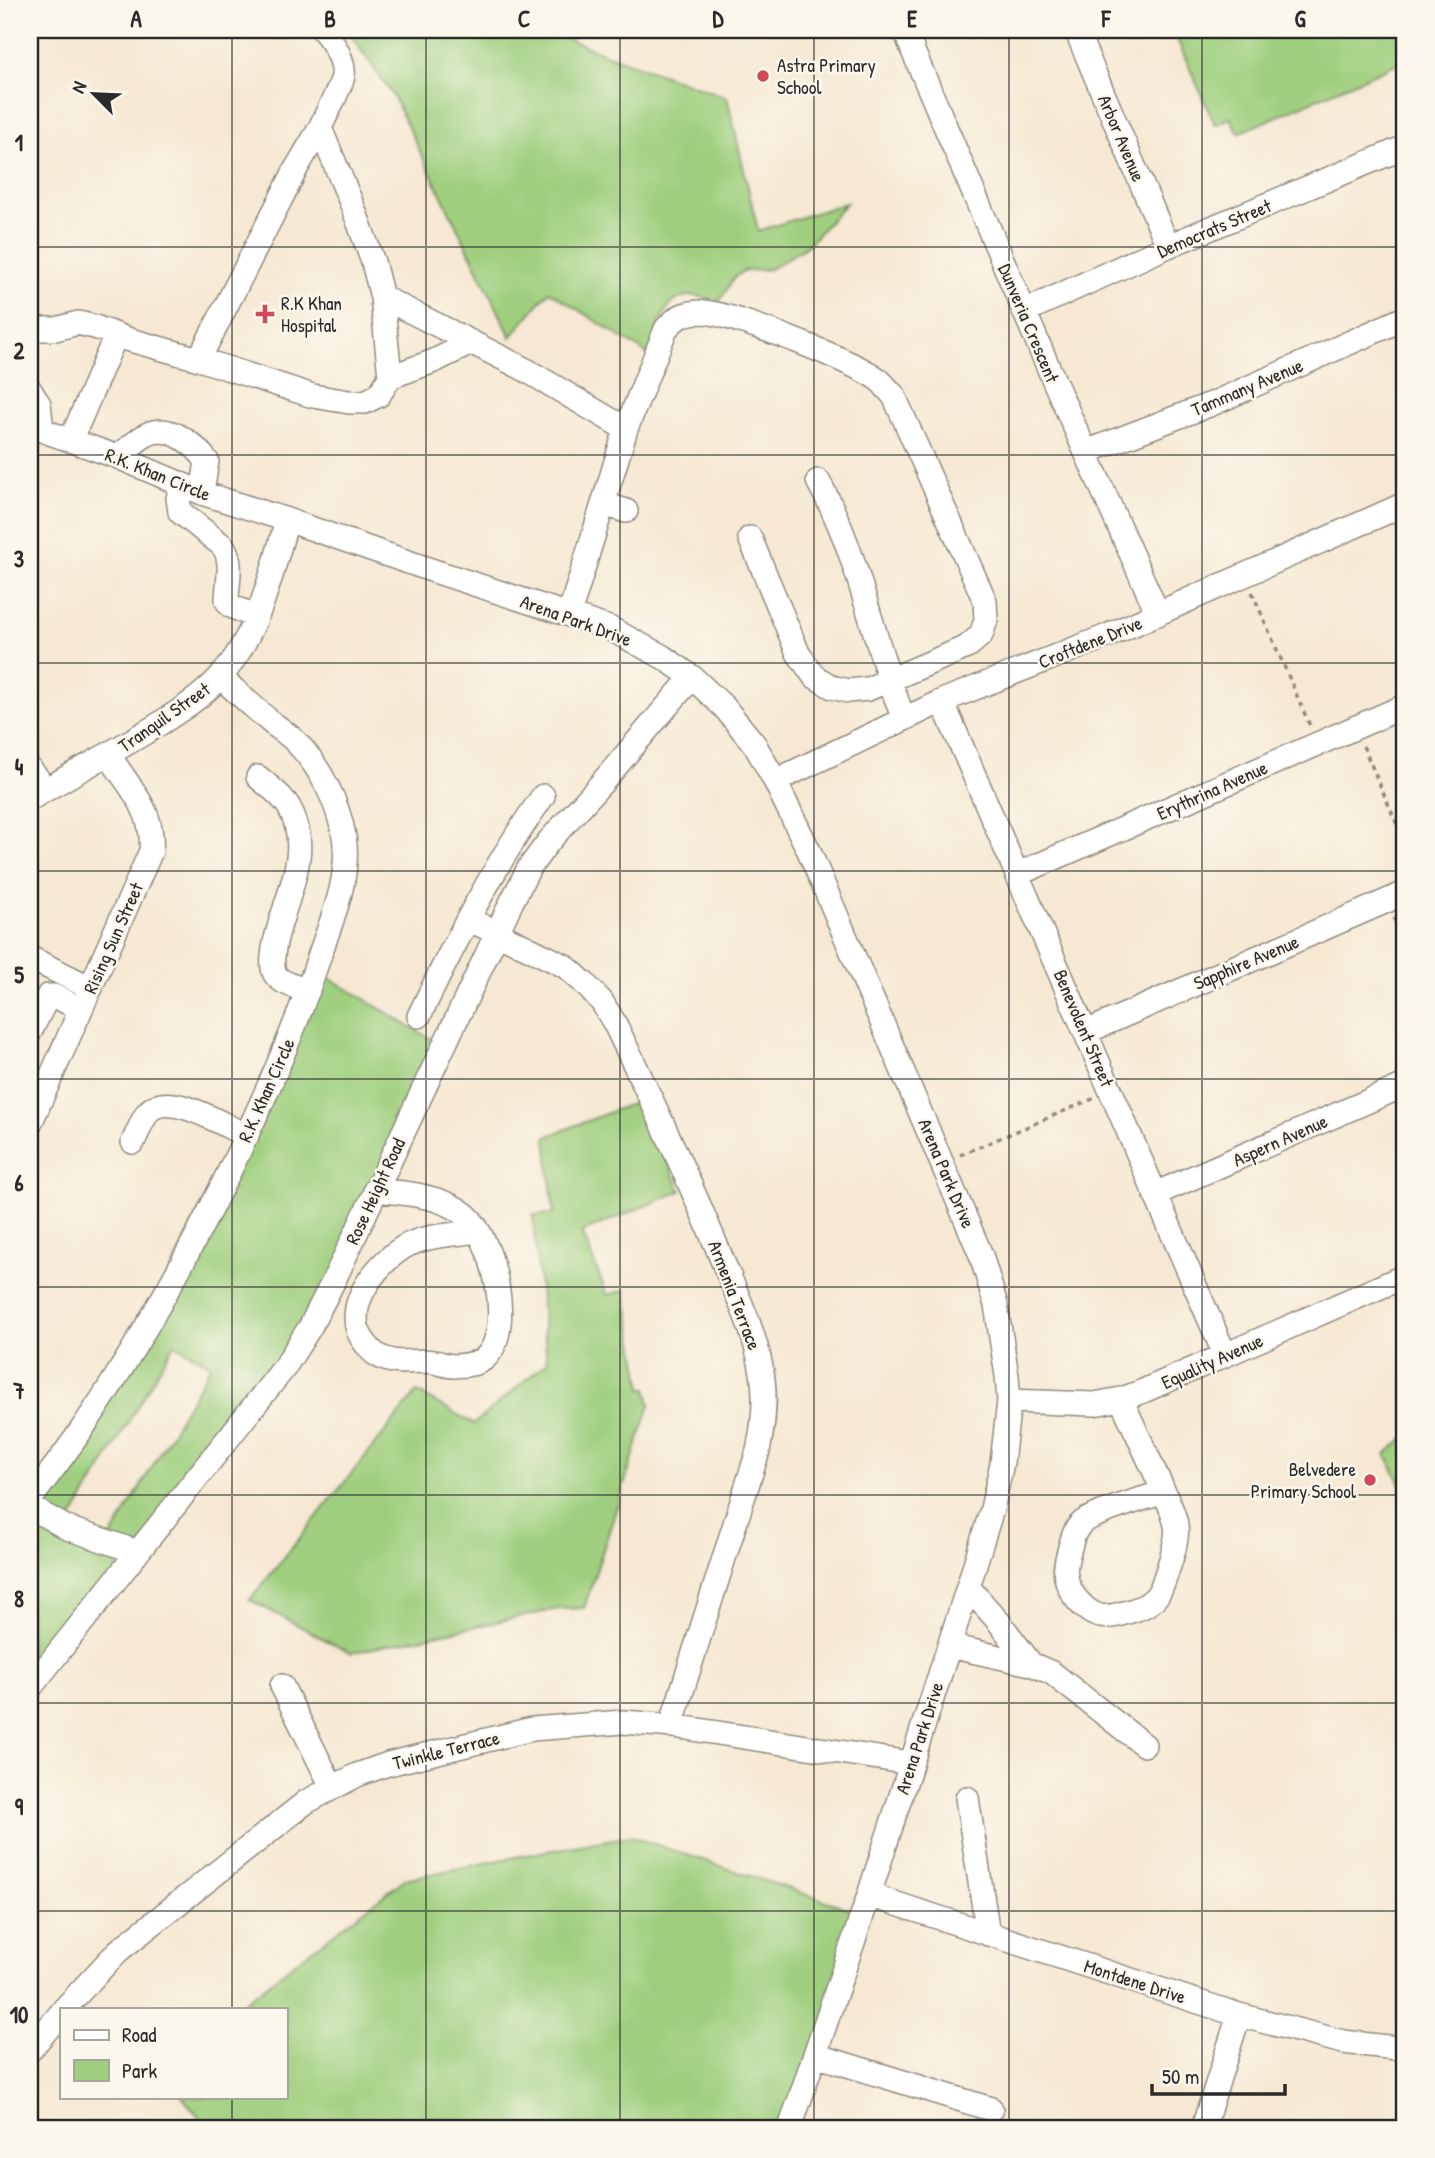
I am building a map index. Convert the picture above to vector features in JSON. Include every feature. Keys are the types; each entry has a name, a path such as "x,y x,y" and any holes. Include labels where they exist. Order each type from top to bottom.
{"street":[{"path":"199,359 297,167 320,128 343,75 340,59 323,30"},
{"name":"Dunveria Crescent","path":"905,30 936,107 1158,614"},
{"name":"Arbor Avenue","path":"1076,30 1168,246"},
{"path":"30,329 56,329 78,323 313,396 365,402 379,395 390,377 382,297 365,240 320,128"},
{"name":"Democrats Street","path":"1025,311 1168,246 1405,147"},
{"path":"382,297 526,370 626,429"},
{"path":"569,615 626,429 666,329 676,317 706,312 808,346 866,372 880,381 894,396 985,601 986,620 981,635 967,647 868,689 848,691 832,687 814,676 798,653 750,538"},
{"name":"Tammany Avenue","path":"1086,452 1214,403 1405,318"},
{"path":"78,443 123,337"},
{"path":"390,377 434,361 471,343"},
{"path":"30,390 39,404 36,428"},
{"name":"R.K. Khan Circle","path":"36,428 118,457 192,489 287,520"},
{"path":"118,457 147,434 156,431 181,438 192,445 206,461 192,489 177,498 180,512 228,552 227,601 230,606 256,617"},
{"path":"818,481 854,564 888,681 904,719"},
{"path":"604,504 626,511"},
{"name":"Croftdene Drive","path":"775,780 942,701 1107,636 1405,504"},
{"name":"Arena Park Drive","path":"287,520 609,628 636,641 692,677 725,708 755,745 809,851 981,1255 996,1305 1009,1401 1002,1463 992,1509 869,1895 790,2128"},
{"name":"Tranquil Street","path":"38,794 175,715 220,677 240,648 256,617 287,520"},
{"name":"R.K. Khan Circle","path":"33,1488 80,1432 159,1304 200,1231 247,1136 308,991 339,895 345,863 344,838 338,811 323,781 297,743 220,677"},
{"name":"Rose Height Road","path":"30,1688 284,1368 310,1327 328,1291 529,868 549,841 692,677"},
{"name":"Benevolent Street","path":"942,701 1225,1355"},
{"name":"Erythrina Avenue","path":"1018,874 1405,706"},
{"name":"Rising Sun Street","path":"30,1124 151,851 152,836 147,813 109,755"},
{"path":"30,769 38,794"},
{"path":"258,777 289,806 299,844 297,869 275,941 273,969 282,981 308,991"},
{"path":"419,1016 468,919 518,832 543,796"},
{"name":"Sapphire Avenue","path":"1086,1032 1396,897"},
{"name":"Armenia Terrace","path":"468,919 565,966 601,1002 615,1024 694,1189 749,1326 761,1364 765,1406 758,1451 673,1726"},
{"path":"30,958 91,988"},
{"path":"30,1032 48,996 54,996 81,1009"},
{"name":"Aspern Avenue","path":"1155,1194 1405,1085"},
{"path":"133,1142 149,1111 167,1103 184,1107 247,1136"},
{"path":"375,1190 423,1196 467,1216 477,1231 492,1260 499,1293 499,1323 487,1357 478,1363 451,1366 433,1362 402,1363 374,1353 362,1340 356,1320 359,1297 373,1277 393,1255 406,1246 422,1240 477,1231"},
{"name":"Equality Avenue","path":"1009,1401 1094,1404 1121,1399 1405,1276"},
{"path":"1121,1399 1164,1492 1177,1522 1177,1533 1161,1590 1152,1602 1138,1609 1108,1616 1091,1613 1078,1600 1065,1576 1069,1550 1078,1528 1094,1517 1164,1492"},
{"path":"30,1507 67,1528 129,1549 136,1555"},
{"path":"968,1587 1031,1664"},
{"path":"948,1646 1031,1664 1052,1673 1144,1745"},
{"path":"282,1686 332,1787"},
{"name":"Twinkle Terrace","path":"66,2008 118,1951 306,1802 332,1787 388,1764 532,1729 624,1722 673,1726 911,1763"},
{"path":"967,1798 988,1934"},
{"name":"Montdene Drive","path":"869,1895 1239,2015 1343,2042 1405,2049"},
{"name":"Twinkle Terrace","path":"30,2050 60,2015"},
{"path":"1203,2128 1239,2015"},
{"path":"815,2055 991,2109"}],"path":[{"path":"1245,575 1318,744"},
{"path":"1356,727 1405,843"},
{"path":"1396,897 1405,945"},
{"path":"963,1153 1111,1091"}],"green space":[{"path":"347,30 546,30 610,56 727,97 758,231 846,203 807,246 770,269 743,271 734,278 719,302 697,296 676,300 669,306 659,324 649,355 549,291 511,337 392,94"},
{"path":"1173,30 1405,30 1405,60 1239,133 1230,118 1215,125"},
{"path":"316,970 444,1047 311,1327 30,1689 30,1499 135,1345","holes":["174,1344 211,1365 109,1541 67,1527"]},
{"path":"641,1100 681,1191 582,1232 607,1295 625,1290 642,1388 647,1388 650,1405 584,1608 558,1609 350,1653 250,1600 417,1392 474,1424 547,1362 533,1215 554,1214 546,1137"},
{"path":"1405,1437 1405,1492 1386,1454"},
{"path":"630,1836 862,1913 788,2128 209,2128 183,2098 287,2098 287,2008 236,2008 405,1879"}],"place":[{"name":"Astra Primary School","path":"763,76"},
{"name":"R.K Khan Hospital","path":"265,314"},
{"name":"Belvedere Primary School","path":"1370,1480"}]}
